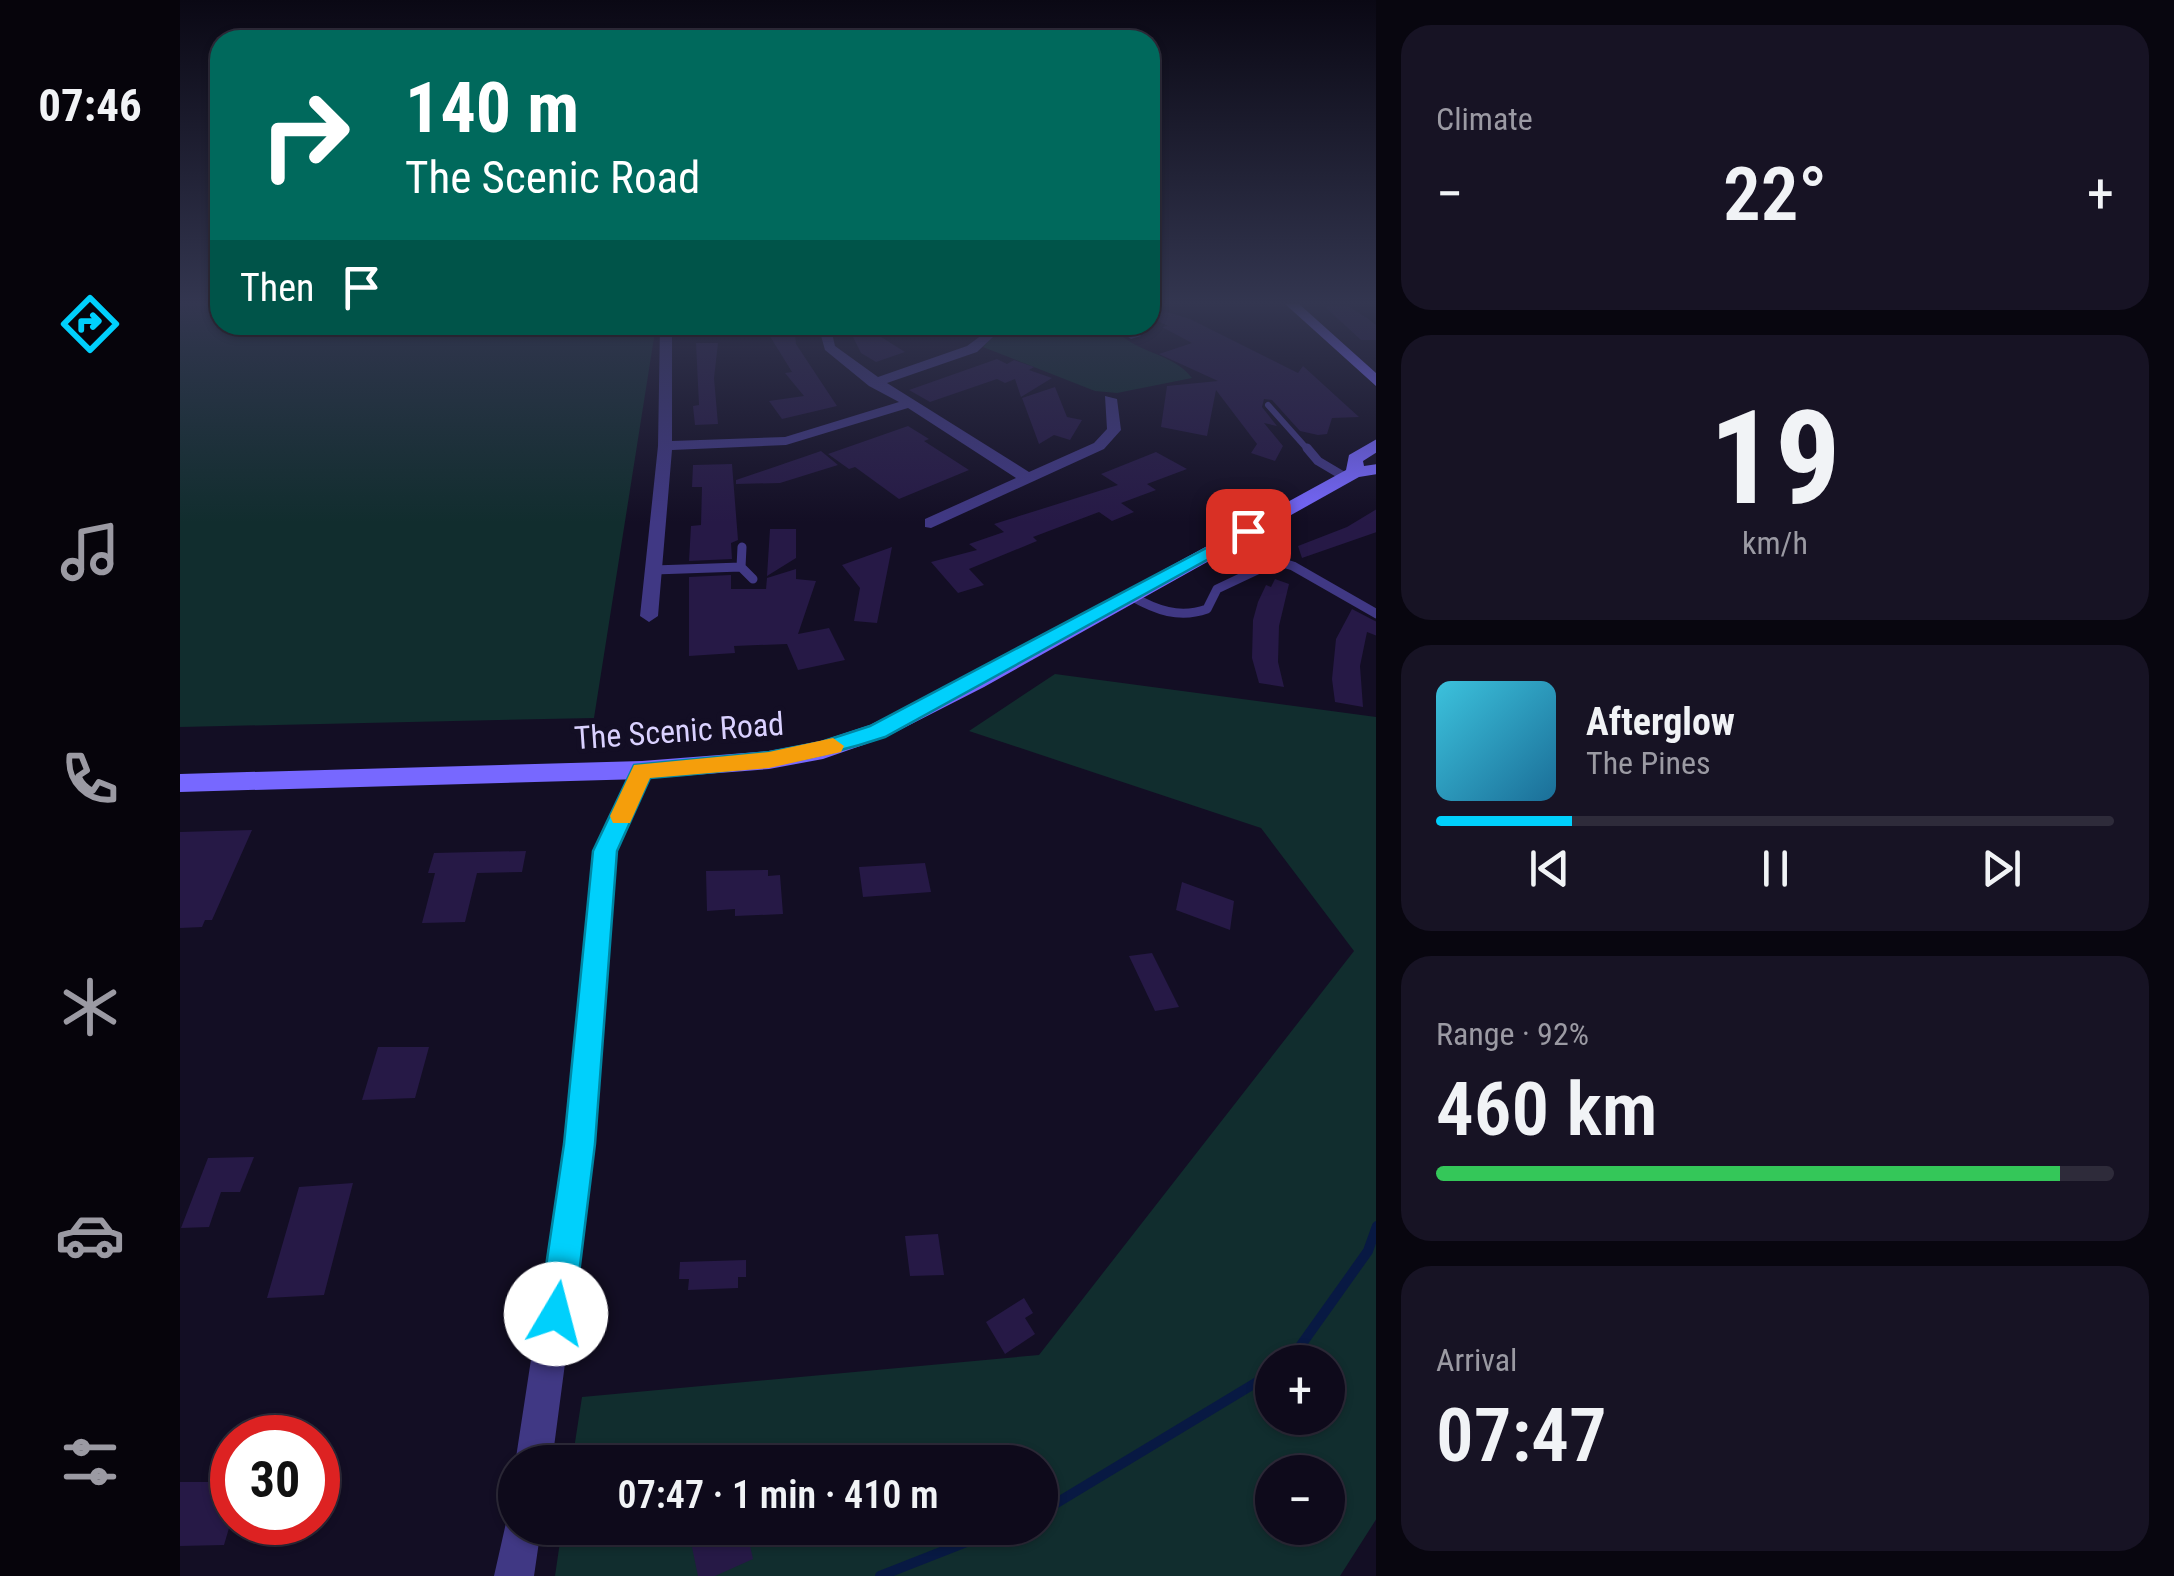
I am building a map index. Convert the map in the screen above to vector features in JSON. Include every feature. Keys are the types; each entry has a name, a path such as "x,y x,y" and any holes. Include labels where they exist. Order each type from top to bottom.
{"main road":[{"name":"The Scenic Road","path":"180,782 642,770 769,760 822,750 878,731 1359,473 1355,459 1376,444"}],"street":[{"path":"649,616 665,446 666,377"},
{"path":"866,377 1025,477"},
{"path":"874,383 893,377"},
{"path":"931,522 1099,446 1114,430 1110,398"},
{"path":"665,446 786,440 908,404"},
{"path":"535,1445 579,1144 605,851 642,770"},
{"path":"514,1576 519,1545"}],"lane":[{"path":"1268,405 1318,461 1359,473"},
{"path":"741,567 742,547"},
{"path":"1131,596 1160,612 1192,615 1208,609 1217,590 1276,561 1292,566 1376,614"},
{"path":"654,570 741,567 754,579"}],"green space":[{"path":"180,377 648,377 594,718 180,727"},
{"path":"1058,377 1192,378 1117,393 1095,391"},
{"path":"1055,674 1376,717 1376,1520 1340,1576 555,1576 560,1545 1058,1545 1058,1445 575,1445 582,1397 1039,1355 1354,951 1261,828 969,731"}],"building":[{"path":"698,377 714,377 718,424 695,425 693,406 699,405"},
{"path":"788,377 818,377 837,406 782,419 769,401 804,396"},
{"path":"947,377 1052,378 1021,397 1015,379 1005,383 997,379 930,402 909,390"},
{"path":"1208,377 1315,377 1359,417 1332,418 1327,434 1318,435 1300,431 1272,400 1264,399 1262,407 1277,426 1264,423 1283,446 1275,461 1251,453 1257,444 1216,390 1207,436 1161,427 1167,386 1218,381"},
{"path":"1055,387 1067,417 1082,420 1070,440 1054,435 1039,444 1022,398"},
{"path":"908,426 969,470 899,499 855,467 849,469 828,454"},
{"path":"821,451 838,465 780,483 736,484 736,480"},
{"path":"1156,452 1187,469 1147,484 1156,490 1121,503 1134,512 1112,521 1099,512 1033,537 1037,541 969,569 984,585 958,593 931,562 977,550 969,544 1004,532 994,524 1118,485 1101,474"},
{"path":"732,464 738,540 731,543 732,559 689,561 691,526 701,525 702,487 692,487 693,465"},
{"path":"1376,510 1376,532 1302,558 1298,546 1347,527"},
{"path":"770,529 796,529 796,558 767,576"},
{"path":"892,547 877,623 854,621 860,588 842,565"},
{"path":"796,569 796,579 816,581 798,634 829,628 845,660 798,670 787,644 734,646 735,653 689,656 689,577 731,575 731,589 766,589 767,578"},
{"path":"1275,579 1289,584 1279,626 1278,662 1284,687 1259,683 1252,658 1253,620 1258,602 1266,585 1271,587"},
{"path":"1352,609 1376,621 1376,636 1367,632 1360,666 1363,707 1335,702 1332,679 1336,639"},
{"path":"252,830 212,920 205,920 202,927 180,928 180,832"},
{"path":"526,851 522,872 477,873 465,922 422,923 435,873 428,873 434,853"},
{"path":"925,863 931,892 863,897 859,867"},
{"path":"768,870 768,876 780,875 783,914 735,916 735,909 707,911 706,871"},
{"path":"1182,882 1234,901 1230,930 1176,910"},
{"path":"1152,953 1179,1007 1155,1011 1129,956"},
{"path":"378,1047 429,1047 415,1098 362,1100"},
{"path":"254,1157 240,1192 221,1192 209,1227 181,1228 208,1158"},
{"path":"353,1183 324,1295 267,1298 299,1187"},
{"path":"938,1234 944,1275 910,1276 905,1236"},
{"path":"746,1260 746,1277 738,1277 738,1288 688,1290 689,1279 679,1279 680,1262"},
{"path":"1024,1298 1033,1313 1025,1318 1035,1334 1005,1354 986,1322"},
{"path":"180,1482 210,1482 210,1545 224,1545 180,1546"},
{"path":"692,1545 750,1545 753,1559 715,1576 698,1576"}],"waterway":[{"path":"1301,1345 1368,1251 1376,1229"},
{"path":"1058,1502 1255,1383"},
{"path":"880,1576 959,1545"}],"slow traffic":[{"path":"621,816 642,770 769,760 833,746"}],"route":[{"path":"556,1314 579,1144 605,851 642,770 769,760 822,750 878,731 976,682 1248,531"}]}
